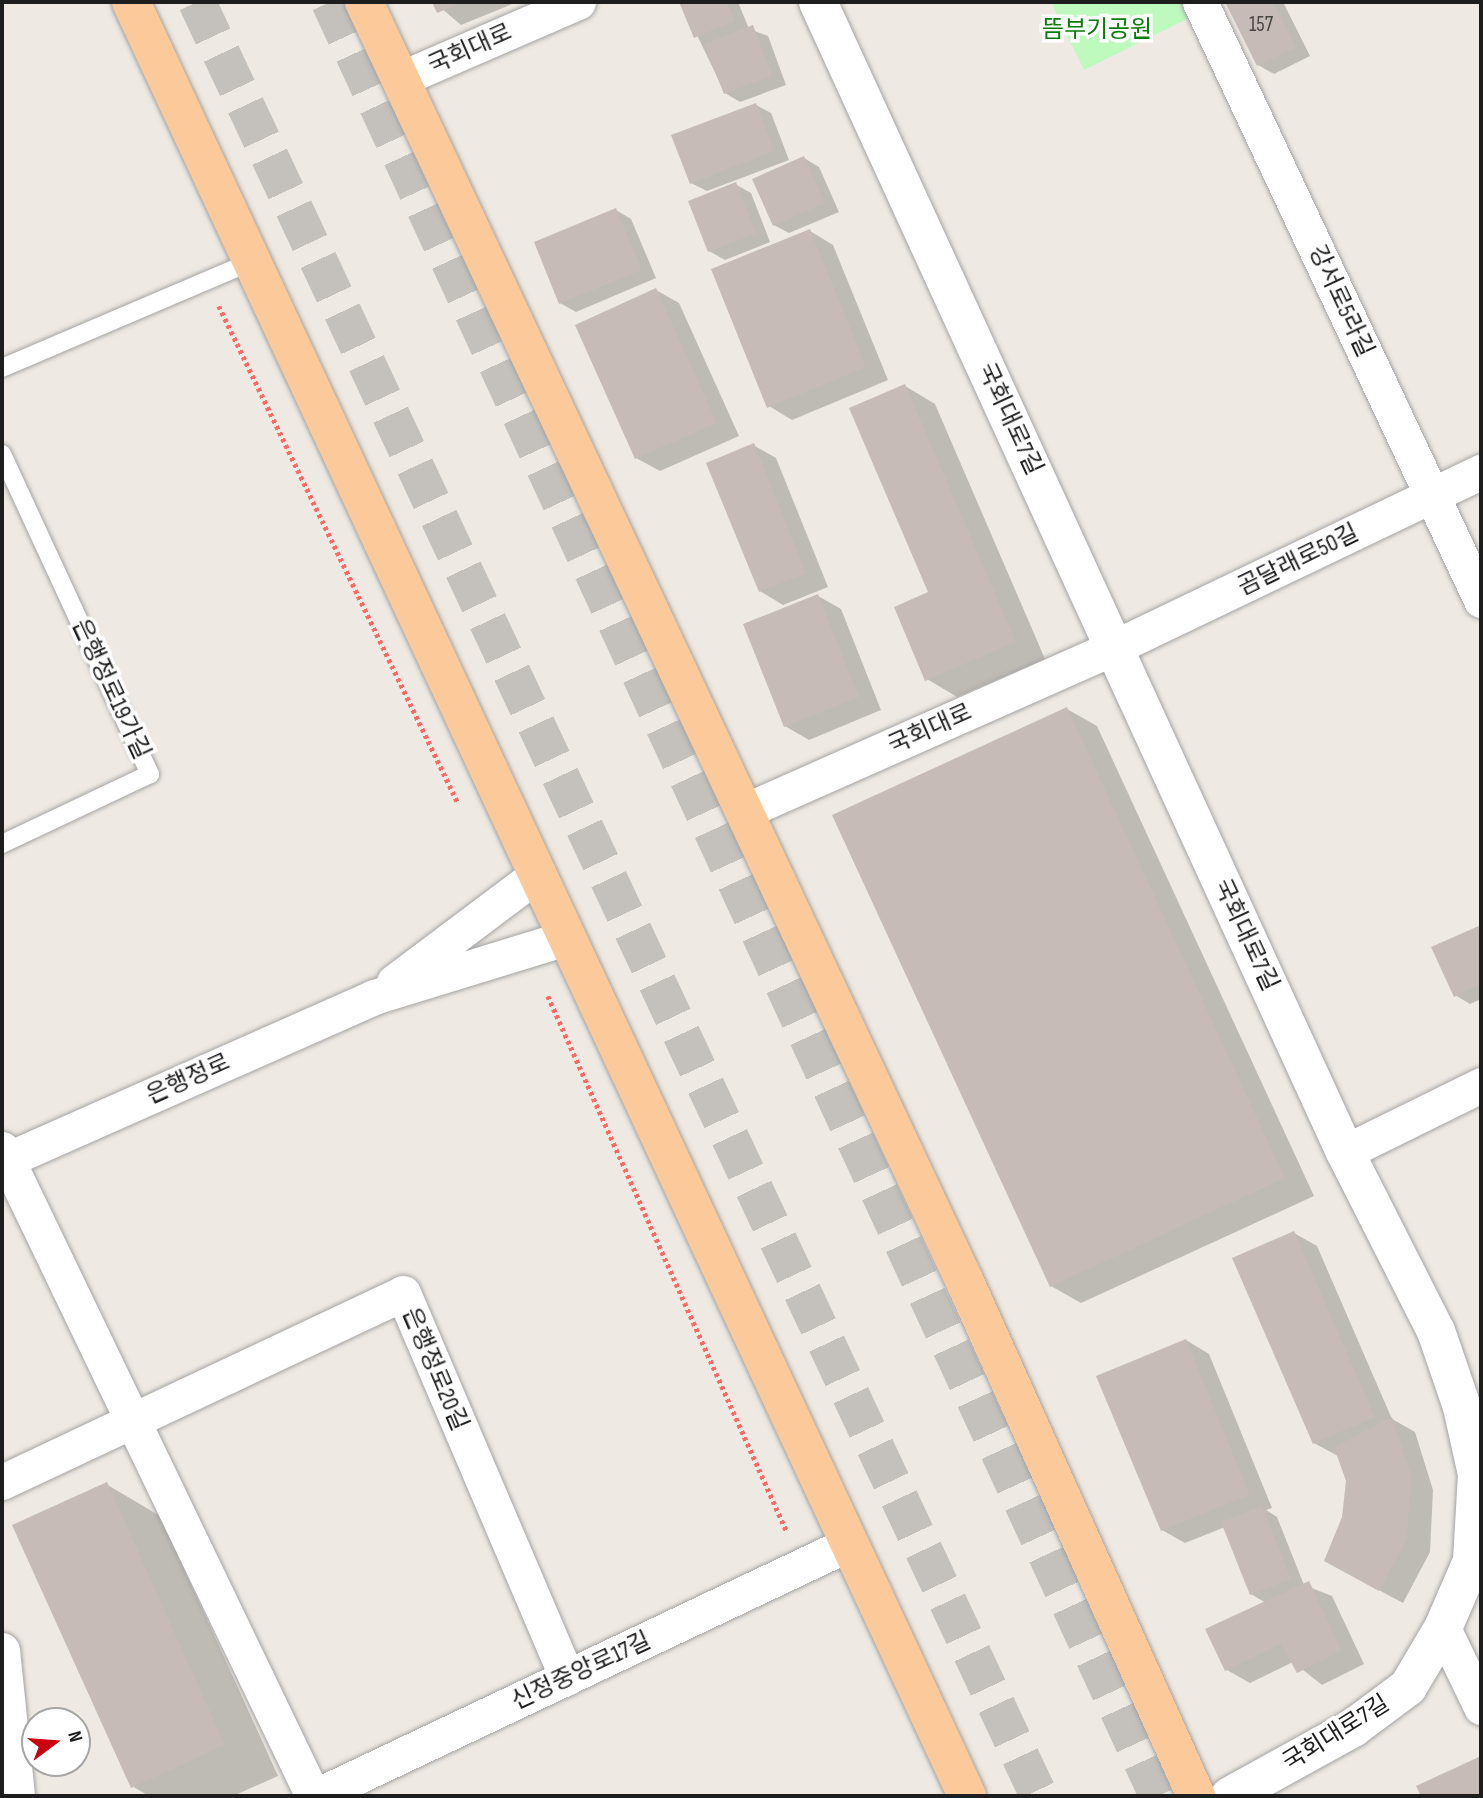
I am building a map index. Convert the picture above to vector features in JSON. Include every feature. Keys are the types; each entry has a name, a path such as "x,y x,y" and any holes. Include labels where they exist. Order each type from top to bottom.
{"main road":[{"path":"131,2 846,1545 967,1796"},
{"path":"364,2 745,811 1196,1796"}],"street":[{"name":"국회대로","path":"400,79 578,2"},
{"name":"국회대로7길","path":"818,2 1345,1152 1436,1331 1462,1407 1476,1474 1476,1561 1443,1628 1408,1687 1353,1728 1230,1796"},
{"name":"강서로5라길","path":"1200,2 1481,600"},
{"name":"곰달래로50길","path":"1115,648 1481,472"},
{"name":"국회대로","path":"745,811 1115,648"},
{"name":"은행정로","path":"374,997 536,876"},
{"name":"은행정로","path":"3,1157 374,997 566,938"},
{"path":"1345,1152 1481,1085"},
{"path":"3,1157 136,1418 315,1796"},
{"name":"은행정로20길","path":"136,1418 403,1293 567,1678"},
{"path":"2,1482 136,1418"},
{"name":"신정중앙로17길","path":"315,1796 846,1545"},
{"path":"1443,1628 1481,1707"},
{"path":"2,1650 17,1796"}],"lane":[{"path":"2,368 250,262"},
{"name":"은행정로19가길","path":"2,454 150,774 2,844"}],"path":[{"path":"208,282 461,810"},
{"path":"543,986 802,1566"}],"green space":[{"name":"뜸부기공원","path":"1051,2 1188,2 1195,15 1084,70"}],"building":[{"path":"432,2 463,2 437,13"},
{"path":"679,2 727,2 735,21 694,38"},
{"path":"1225,2 1273,2 1296,47 1257,66"},
{"path":"753,25 772,76 724,94 704,44"},
{"path":"756,103 774,151 690,184 671,135"},
{"path":"804,156 825,203 773,226 752,179"},
{"path":"736,182 756,234 708,252 688,201"},
{"path":"616,208 642,270 559,304 534,242"},
{"path":"810,229 866,367 767,408 711,269"},
{"path":"656,288 717,423 635,459 575,325"},
{"path":"905,384 1016,642 925,681 894,607 928,592 849,408"},
{"path":"754,443 806,574 759,592 706,463"},
{"path":"818,594 859,697 784,727 743,624"},
{"path":"1067,707 1285,1178 1050,1287 832,815"},
{"path":"1481,925 1481,984 1454,997 1431,947"},
{"path":"1294,1231 1375,1417 1313,1444 1232,1258"},
{"path":"1186,1339 1250,1495 1161,1531 1096,1376"},
{"path":"1392,1417 1411,1475 1407,1539 1379,1591 1324,1561 1342,1517 1346,1481 1334,1447"},
{"path":"107,1482 225,1745 131,1788 12,1525"},
{"path":"1262,1506 1291,1579 1250,1595 1221,1522"},
{"path":"1309,1581 1342,1651 1297,1673 1281,1644 1225,1671 1205,1629"},
{"path":"1481,1756 1481,1796 1421,1796 1416,1786"}],"tunnel":[{"path":"197,2 1039,1796"},
{"path":"330,2 1158,1796"}]}
